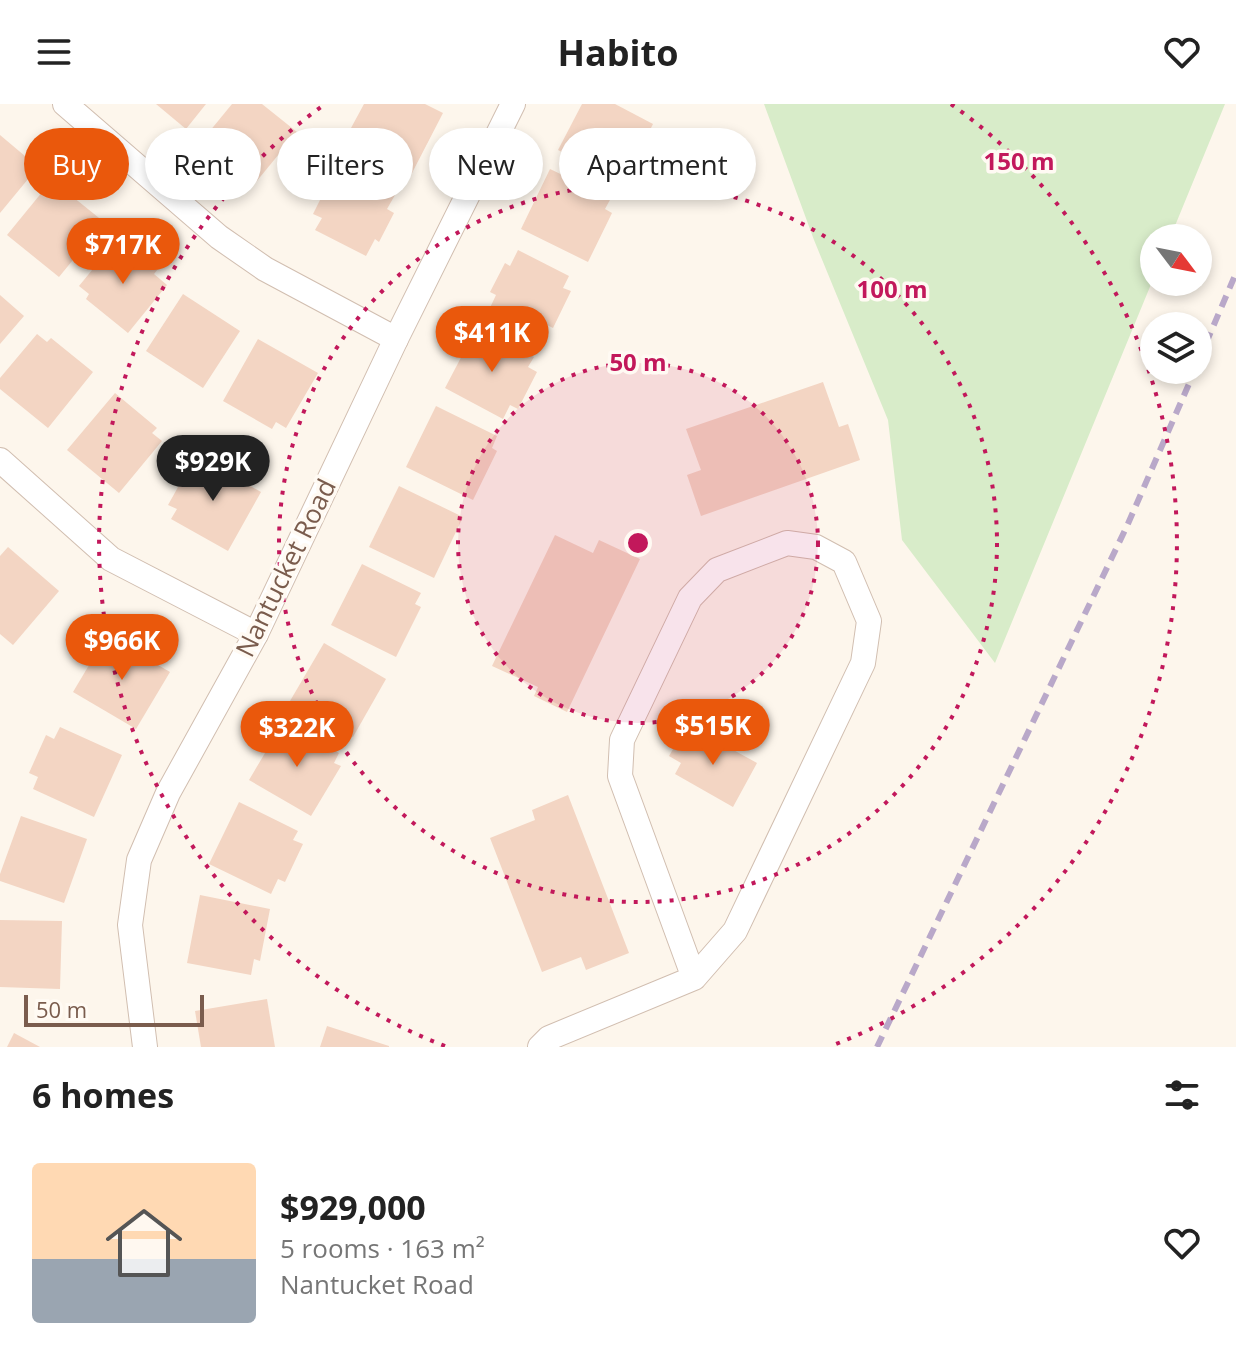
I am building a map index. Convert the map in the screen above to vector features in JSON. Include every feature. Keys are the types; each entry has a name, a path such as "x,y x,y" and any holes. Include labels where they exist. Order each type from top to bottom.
{"street":[{"path":"65,104 219,237 265,269 396,339"},
{"name":"Nantucket Road","path":"145,1047 130,925 139,860 168,793 256,634 396,339 513,104"},
{"path":"0,460 111,559 256,634"},
{"path":"540,1047 549,1038 694,978 735,931 863,663 869,621 844,562 816,547 787,543 717,570 690,598 622,740 620,776 694,978"}],"green space":[{"path":"764,104 1225,104 1176,224 1140,224 1140,296 1146,296 995,663 902,540 888,420 814,240"}],"building":[{"path":"156,104 206,104 185,128"},
{"path":"232,104 262,104 292,128 277,128 277,156 261,176 261,128 212,128"},
{"path":"364,104 425,104 443,113 435,128 429,128 429,140 413,171 413,128 351,128"},
{"path":"582,104 615,104 653,124 651,128 569,128"},
{"path":"0,135 24,155 24,184 0,213"},
{"path":"550,169 559,173 559,200 610,200 605,209 612,213 588,262 521,229 535,200 543,200 543,183"},
{"path":"36,200 77,200 104,222 59,277 7,235"},
{"path":"320,200 392,200 387,209 394,213 379,242 375,239 366,256 315,230 322,218 313,214"},
{"path":"115,242 130,255 134,250 158,269 154,274 167,285 128,333 86,299 89,294 79,286"},
{"path":"518,250 569,276 563,288 571,291 553,328 545,324 538,337 488,312 496,295 490,292 505,263 510,266"},
{"path":"183,294 240,331 203,388 146,351"},
{"path":"0,295 24,316 0,344"},
{"path":"477,327 534,357 528,367 537,372 518,409 510,405 503,419 445,388"},
{"path":"37,334 47,342 51,338 93,372 48,428 0,389 0,378"},
{"path":"258,339 318,373 286,428 276,422 272,429 223,401"},
{"path":"823,382 839,427 848,424 860,460 701,516 687,475 701,470 686,429"},
{"path":"115,393 157,428 152,433 162,441 119,493 67,450"},
{"path":"436,406 497,436 492,448 497,451 473,500 406,467"},
{"path":"196,455 261,492 228,551 171,519 177,509 168,505"},
{"path":"399,486 463,517 434,578 369,547"},
{"path":"555,535 593,553 599,540 640,559 567,712 534,696 538,687 492,666"},
{"path":"8,547 59,591 13,645 0,634 0,556"},
{"path":"362,564 421,593 415,604 421,607 396,657 331,625"},
{"path":"107,635 170,672 136,729 73,692"},
{"path":"324,643 386,679 353,737 290,701"},
{"path":"284,721 339,753 334,763 341,766 311,816 249,780"},
{"path":"60,727 122,755 94,817 33,789 38,777 29,773 46,735 54,739"},
{"path":"699,731 757,763 733,807 675,774 681,763 669,756 680,737 692,743"},
{"path":"568,795 629,953 586,970 581,957 542,972 490,838 535,820 532,810"},
{"path":"239,802 298,831 293,840 303,844 285,882 278,879 271,894 209,864"},
{"path":"21,816 87,839 64,903 0,881"},
{"path":"200,895 270,909 260,961 254,959 251,975 187,963"},
{"path":"0,920 62,921 60,989 0,987"},
{"path":"267,999 275,1047 201,1047 195,1011"},
{"path":"327,1026 389,1046 389,1047 320,1047"},
{"path":"14,1033 40,1047 7,1047"}],"railway":[{"path":"1212,329 1236,273"},
{"path":"877,1047 1127,526 1189,384"}]}
